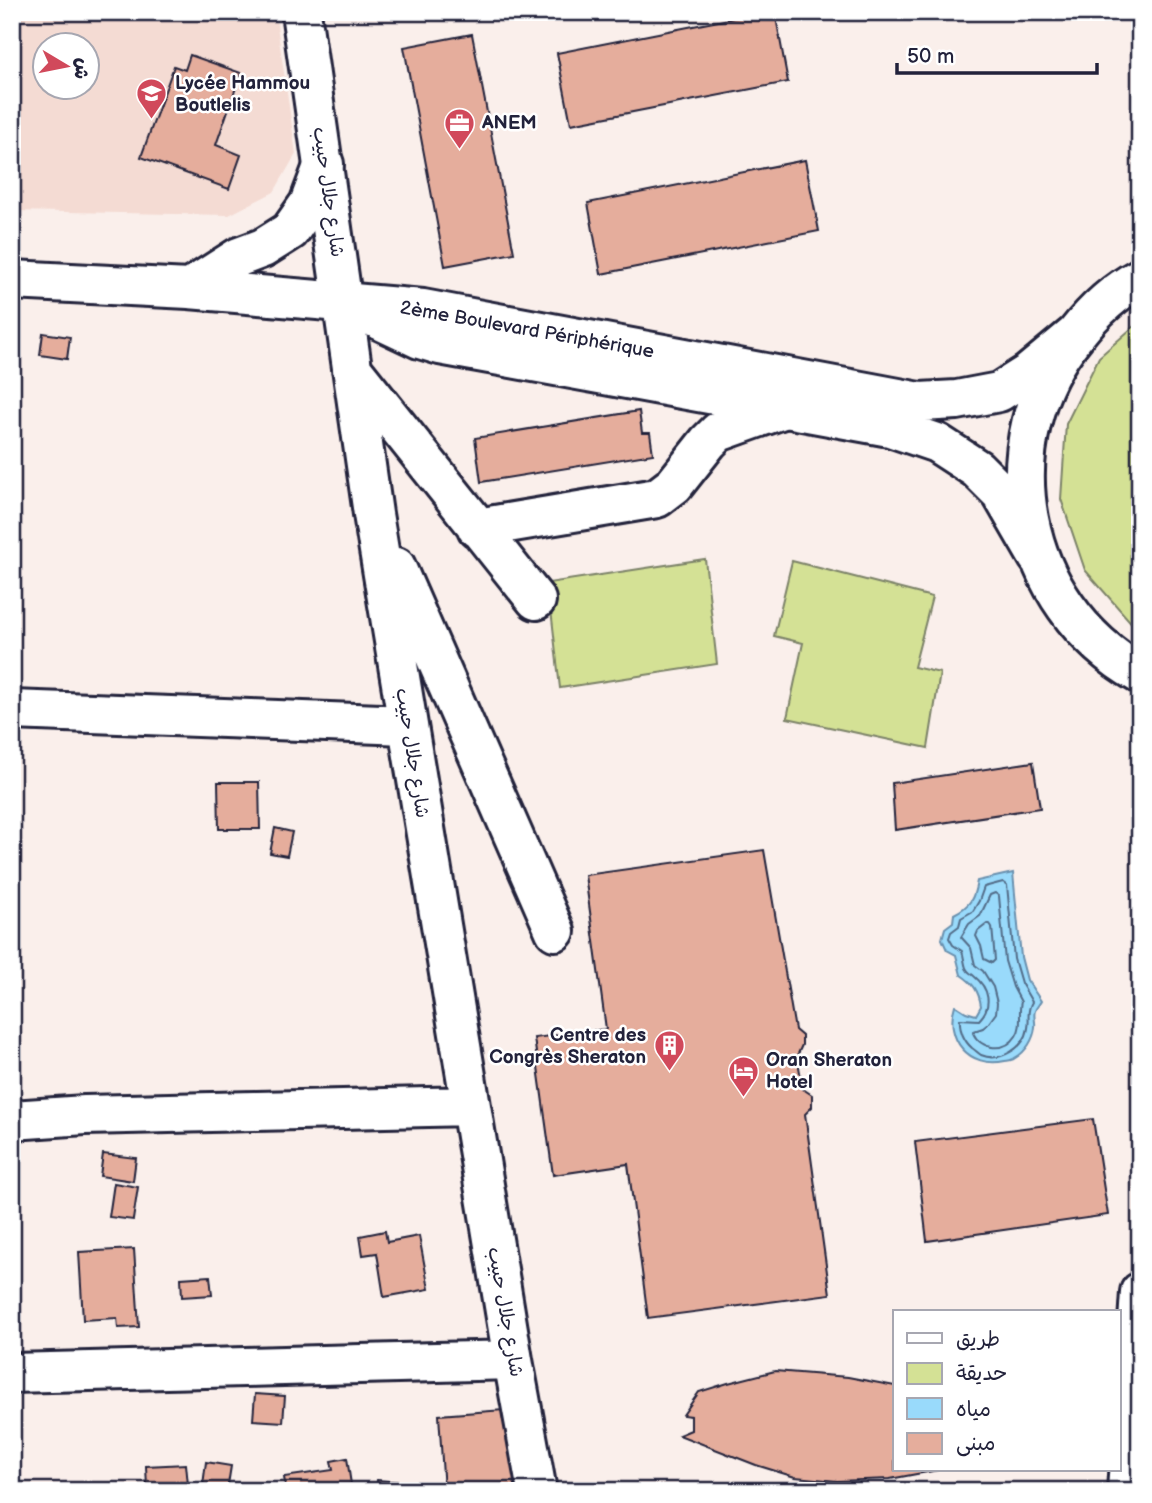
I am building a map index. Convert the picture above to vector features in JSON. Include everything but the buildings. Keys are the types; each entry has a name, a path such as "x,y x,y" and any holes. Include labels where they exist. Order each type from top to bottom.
{"street":[{"name":"شارع جلال حبيب","path":"301,12 373,514 537,1491"},
{"path":"189,289 239,257 263,248 290,231 309,204 324,164"},
{"path":"1138,278 1094,312 1060,353 1036,401 1025,453 1025,506 1038,557 1066,608 1106,651 1140,680"},
{"path":"12,280 189,289 344,303"},
{"name":"2ème Boulevard Périphérique","path":"344,303 423,309 920,402 957,400 999,392 1029,373 1076,334"},
{"name":"2ème Boulevard Périphérique","path":"344,303 420,339 440,345 890,426 937,443 976,469 1002,493 1038,557"},
{"path":"352,368 536,600"},
{"path":"477,528 657,498 674,485 718,432 788,407"},
{"path":"373,514 555,931"},
{"path":"1106,651 1140,674"},
{"path":"12,710 407,724"},
{"path":"12,1120 85,1115 471,1106"},
{"path":"1127,1491 1140,1292"},
{"path":"12,1373 513,1360"}],"shaded area":[{"name":"Lycée Hammou Boutlelis","path":"12,12 275,12 296,154 274,192 229,215 12,211"}],"green space":[{"path":"1140,321 1140,629 1134,626 1085,570 1061,499 1066,424 1099,357"},
{"path":"705,559 717,664 560,688 548,583"},
{"path":"792,561 932,597 914,667 940,673 928,748 787,718 803,643 774,636"}],"water":[{"path":"1013,873 1021,957 1027,980 1041,1001 1034,1013 1033,1036 1026,1049 1013,1059 992,1062 970,1056 956,1040 953,1029 955,1005 976,1015 981,1006 975,988 961,975 956,955 947,950 942,939 945,928 953,922 954,914 970,901 977,881"}],"place":[{"name":"Lycée Hammou Boutlelis","path":"152,121"},
{"name":"ANEM","path":"459,150"},
{"name":"Centre des Congrès Sheraton","path":"669,1073"},
{"name":"Oran Sheraton Hotel","path":"743,1098"}]}
